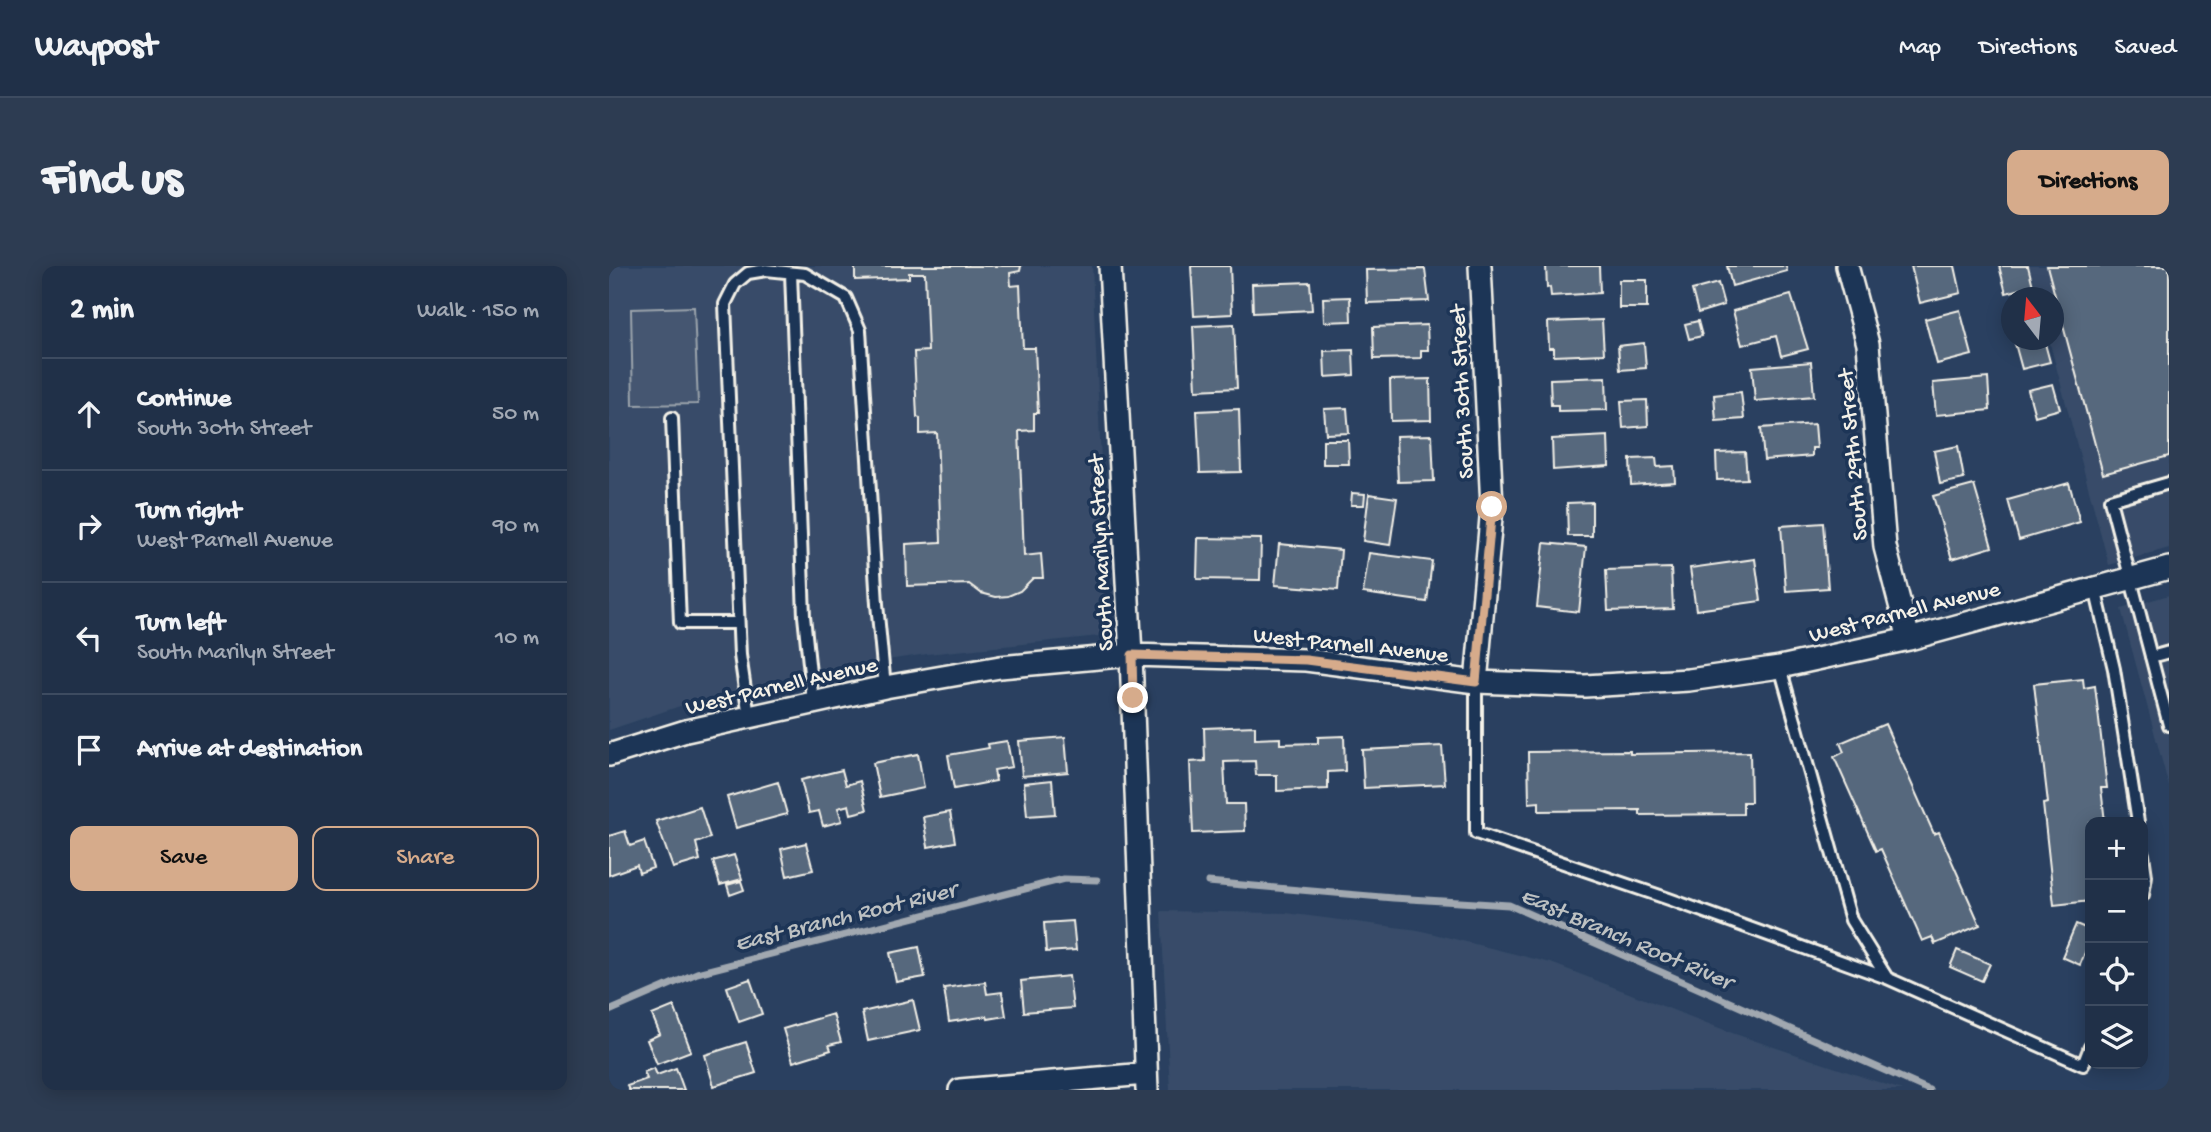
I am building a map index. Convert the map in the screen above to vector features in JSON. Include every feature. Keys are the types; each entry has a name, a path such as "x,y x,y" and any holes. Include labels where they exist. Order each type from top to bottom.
{"street":[{"name":"South Marilyn Street","path":"1109,266 1132,655 1146,1082"},
{"name":"South 30th Street","path":"1476,682 1492,507 1480,266"},
{"name":"South 29th Street","path":"1847,266 1868,344 1885,547 1909,639"},
{"name":"West Parnell Avenue","path":"609,755 686,731 885,687 1000,667 1132,655 1306,660 1476,682 1585,686 1689,680 1780,667 1909,639 2169,568"},
{"path":"960,1090 1146,1082"}],"lane":[{"path":"749,717 738,623 725,304 735,284 748,273 766,270 805,274 846,298 860,330 877,604 885,687"},
{"path":"791,273 804,616 813,702"},
{"path":"673,418 680,623 738,623"},
{"path":"2169,483 2110,500 2169,725"},
{"path":"2095,588 2114,669 2137,817"},
{"path":"2151,657 2169,652"},
{"path":"1780,667 1851,920 1887,978"},
{"path":"1476,682 1476,833 1887,978 2083,1065 2085,1060"}],"shaded area":[{"path":"609,266 1092,266 1109,635 927,654 848,666 780,680 680,706 609,730"},
{"path":"2029,266 2169,266 2169,548 2109,565 2052,350 2064,350 2064,287 2035,287"},
{"path":"694,307 698,404 633,405 631,309"},
{"path":"2169,595 2169,787 2121,609"},
{"path":"1161,911 1286,913 1418,930 1551,963 1735,1034 1902,1090 1170,1090"}],"building":[{"path":"855,266 1021,266 1020,271 1010,273 1011,286 1020,285 1023,348 1035,348 1038,413 1034,413 1034,430 1019,431 1024,556 1041,554 1043,578 1033,578 1020,591 996,597 981,593 969,584 907,586 906,544 941,542 937,433 920,434 920,418 917,417 914,352 928,351 925,273 909,273 909,278 855,280"},
{"path":"1191,266 1230,266 1232,314 1194,316"},
{"path":"1546,266 1599,266 1600,293 1551,296 1550,287 1547,288"},
{"path":"1727,266 1786,266 1787,271 1732,286"},
{"path":"1911,266 1955,266 1961,293 1920,303"},
{"path":"1999,266 2028,266 2033,286 2004,287"},
{"path":"2047,266 2169,266 2169,456 2103,474 2064,329 2064,287 2053,287"},
{"path":"1425,269 1429,301 1367,303 1366,270"},
{"path":"1619,280 1647,280 1647,308 1619,308"},
{"path":"1310,282 1312,310 1253,313 1252,284"},
{"path":"1718,283 1724,305 1698,313 1692,290"},
{"path":"1791,295 1808,349 1781,356 1776,336 1742,345 1733,311"},
{"path":"1350,297 1351,321 1324,322 1323,298"},
{"path":"1960,310 1972,355 1937,364 1925,319"},
{"path":"1602,320 1604,354 1554,356 1554,348 1549,348 1548,322"},
{"path":"1698,321 1702,336 1689,339 1685,324"},
{"path":"1234,324 1237,388 1196,390 1193,326"},
{"path":"1427,325 1428,350 1421,350 1421,358 1374,359 1373,327"},
{"path":"1644,343 1646,368 1620,370 1618,346"},
{"path":"1353,350 1354,375 1325,377 1324,351"},
{"path":"2017,350 2047,350 2050,362 2022,369"},
{"path":"1811,362 1814,396 1755,401 1752,367"},
{"path":"1606,377 1607,410 1558,411 1558,405 1551,405 1550,379"},
{"path":"1988,378 1990,410 1936,415 1933,383"},
{"path":"1430,379 1431,420 1391,421 1390,380"},
{"path":"2053,384 2060,409 2035,416 2028,390"},
{"path":"1741,392 1744,419 1716,421 1714,395"},
{"path":"1647,400 1648,426 1623,428 1621,401"},
{"path":"1347,408 1349,433 1326,434 1324,409"},
{"path":"1239,409 1241,472 1200,473 1197,411"},
{"path":"1815,424 1817,448 1812,448 1812,456 1764,460 1761,428"},
{"path":"1432,435 1434,481 1398,482 1396,436"},
{"path":"1608,436 1609,466 1553,470 1552,439"},
{"path":"1323,440 1348,440 1349,464 1323,464"},
{"path":"1958,446 1964,479 1940,484 1934,451"},
{"path":"1745,452 1747,479 1717,480 1716,453"},
{"path":"1656,458 1657,467 1674,466 1675,482 1631,485 1630,459"},
{"path":"2069,483 2080,522 2019,540 2008,500"},
{"path":"1974,485 1992,547 1952,559 1933,496"},
{"path":"1352,493 1365,494 1364,505 1351,505"},
{"path":"1369,494 1397,498 1390,545 1363,541"},
{"path":"1592,502 1592,536 1568,536 1567,503"},
{"path":"1823,523 1828,588 1786,591 1781,526"},
{"path":"1198,538 1261,539 1260,580 1197,579"},
{"path":"1544,543 1586,547 1579,612 1537,607"},
{"path":"1279,544 1341,550 1338,590 1275,585"},
{"path":"1369,553 1432,561 1427,602 1363,593"},
{"path":"1755,559 1761,601 1696,610 1690,568"},
{"path":"1671,568 1673,609 1608,611 1606,570"},
{"path":"2083,679 2084,688 2095,686 2107,788 2101,788 2104,817 2085,817 2085,902 2054,905 2043,804 2048,803 2034,684"},
{"path":"1885,724 1934,834 1939,832 1980,925 1935,944 1932,937 1922,941 1881,849 1876,851 1834,757 1844,752 1840,743"},
{"path":"1255,726 1255,739 1280,738 1280,744 1318,743 1318,737 1344,736 1345,771 1328,772 1328,789 1277,791 1277,775 1256,775 1255,761 1224,762 1226,804 1244,804 1245,831 1193,833 1190,762 1205,761 1204,728"},
{"path":"1065,737 1068,772 1022,776 1019,741"},
{"path":"1007,741 1012,767 994,770 996,781 954,789 948,755 989,748 988,744"},
{"path":"1442,746 1445,784 1364,788 1362,750"},
{"path":"1630,751 1630,754 1750,752 1751,802 1743,802 1743,814 1640,815 1640,810 1539,811 1539,802 1529,803 1528,752"},
{"path":"918,754 924,788 880,797 873,763"},
{"path":"842,770 846,785 860,781 867,810 851,814 849,805 838,808 842,821 823,826 819,811 809,813 801,780"},
{"path":"1052,780 1055,814 1027,816 1024,783"},
{"path":"778,782 787,814 736,828 727,797"},
{"path":"700,807 710,838 696,843 700,860 673,868 656,821"},
{"path":"950,812 955,842 928,847 923,817"},
{"path":"625,831 630,846 644,841 653,868 639,873 637,865 609,875 609,836"},
{"path":"806,843 813,870 787,876 781,849"},
{"path":"734,855 742,879 720,885 713,861"},
{"path":"741,881 744,890 730,895 727,885"},
{"path":"1073,921 1076,950 1046,952 1044,923"},
{"path":"2076,924 2085,928 2085,952 2080,965 2062,957"},
{"path":"919,947 925,977 896,982 890,953"},
{"path":"1957,950 1990,964 1982,981 1950,967"},
{"path":"1069,976 1073,1008 1024,1012 1021,981"},
{"path":"750,979 762,1014 739,1022 727,987"},
{"path":"985,982 987,994 1002,992 1006,1016 949,1022 944,988"},
{"path":"913,1000 920,1030 868,1041 862,1012"},
{"path":"674,1006 691,1051 657,1064 647,1040 660,1034 652,1015"},
{"path":"833,1014 841,1042 829,1045 831,1050 793,1062 783,1029"},
{"path":"746,1042 756,1073 714,1086 705,1055"},
{"path":"654,1068 657,1075 676,1068 684,1090 629,1090 627,1086 647,1079 644,1072"}],"waterway":[{"name":"East Branch Root River","path":"609,1011 697,973 1064,879 1097,880"},
{"name":"East Branch Root River","path":"1208,882 1509,905 1929,1090"}],"route":[{"path":"1133,698 1132,655 1306,660 1476,682 1492,507"}]}
